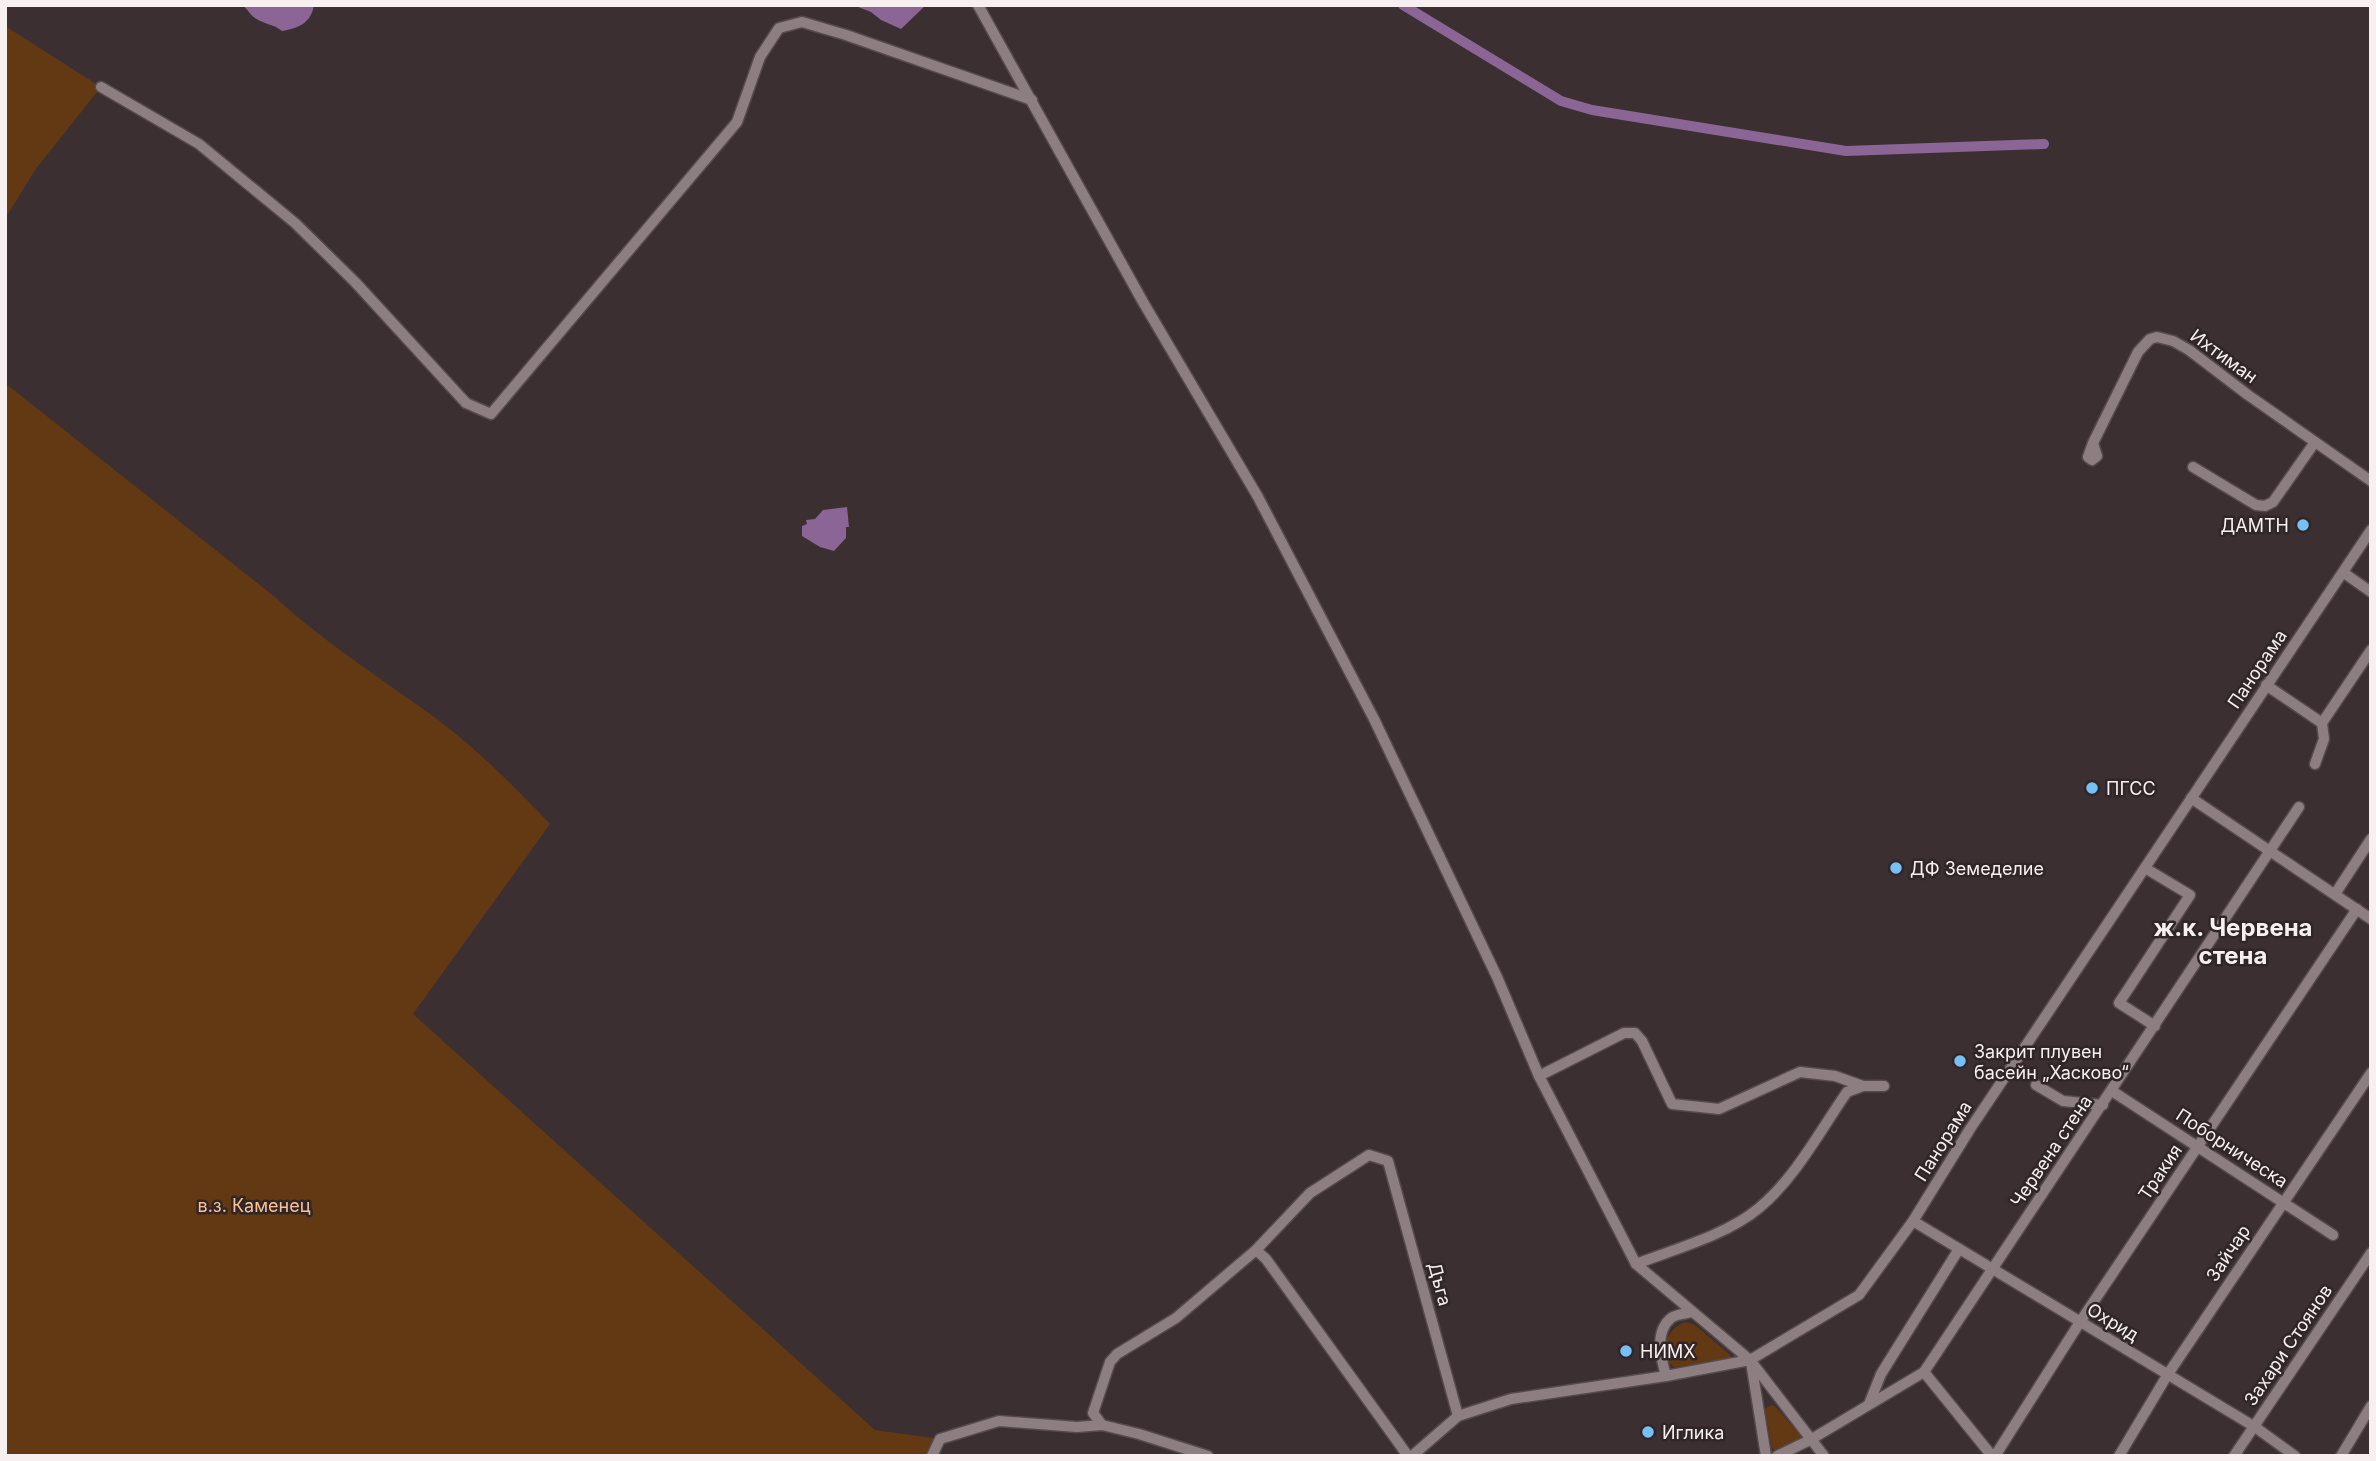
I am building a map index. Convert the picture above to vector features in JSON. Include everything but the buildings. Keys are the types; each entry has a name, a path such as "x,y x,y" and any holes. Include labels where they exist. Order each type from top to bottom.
{"street":[{"path":"978,5 1143,302 1258,497 1354,682 1497,978 1539,1076 1636,1264 1750,1360 1824,1456"},
{"path":"101,87 199,144 295,223 355,282 466,403 491,414 737,122 760,57 779,28 802,22 1032,100"},
{"name":"Ихтиман","path":"2093,443 2138,352 2150,339 2157,337 2173,341 2189,350 2371,481"},
{"path":"2193,467 2256,505 2265,506 2273,502 2315,442"},
{"name":"Панорама","path":"1410,1456 1458,1416 1511,1399 1665,1376 1750,1360 1859,1295 1913,1221 1970,1129 2371,530"},
{"path":"2344,572 2371,592"},
{"path":"2315,764 2324,739 2322,723 2371,650"},
{"path":"2266,685 2322,723"},
{"path":"2191,798 2371,919"},
{"name":"Червена стена","path":"1777,1456 1810,1440 1924,1372 2299,807"},
{"path":"2334,894 2371,839"},
{"path":"2145,868 2190,895 2119,1003 2155,1026"},
{"name":"Тракия","path":"1994,1456 2080,1322 2357,909"},
{"path":"1539,1076 1624,1033 1635,1033 1642,1041 1672,1104 1719,1109 1800,1072 1835,1076 1863,1086 1884,1086"},
{"name":"Зайчар","path":"2119,1456 2168,1374 2371,1073"},
{"path":"2036,1085 2063,1101 2103,1105"},
{"path":"1636,1264 1729,1227 1758,1209 1785,1182 1847,1092 1863,1086"},
{"name":"Поборническа","path":"2112,1091 2333,1235"},
{"name":"Дъга","path":"1256,1251 1310,1193 1369,1155 1388,1161 1458,1416"},
{"name":"Охрид","path":"1913,1221 2255,1427 2295,1456"},
{"path":"1869,1405 1881,1374 1959,1250"},
{"path":"1102,1425 1093,1413 1110,1362 1117,1354 1176,1318 1256,1251 1266,1259 1410,1456"},
{"name":"Захари Стоянов","path":"2234,1456 2371,1253"},
{"path":"1665,1376 1660,1347 1662,1328 1672,1317 1692,1312"},
{"path":"1750,1360 1766,1456"},
{"path":"1924,1372 1994,1456"},
{"path":"2341,1456 2371,1406"},
{"path":"932,1456 940,1439 999,1421 1077,1427 1102,1425 1208,1456"}],"green space":[{"path":"5,26 101,87 35,170 5,219"},
{"name":"в.з. Каменец","path":"5,383 315,631 456,734 550,824 413,1014 875,1430 940,1439 926,1456 5,1456"},
{"path":"1686,1322 1695,1325 1731,1358 1674,1367 1668,1361 1664,1348 1673,1330"},
{"path":"1771,1405 1775,1406 1801,1436 1801,1439 1777,1451 1772,1448 1765,1409"}],"shaded area":[{"path":"242,5 314,5 303,24 282,31 261,22"},
{"path":"853,5 926,5 901,29"},
{"path":"847,507 849,527 846,527 846,538 834,551 820,547 802,536 802,526 807,524 806,520 815,519 823,510"}],"waterway":[{"path":"1403,5 1561,101 1592,110 1846,151 2044,144"}],"place":[{"name":"ДАМТН","path":"2303,525"},
{"name":"ПГСС","path":"2092,788"},
{"name":"ДФ Земеделие","path":"1896,868"},
{"name":"Закрит плувен басейн „Хасково“","path":"1960,1061"},
{"name":"НИМХ","path":"1626,1351"},
{"name":"Иглика","path":"1648,1432"}],"district":[{"name":"ж.к. Червена стена","path":"2233,941"}]}
